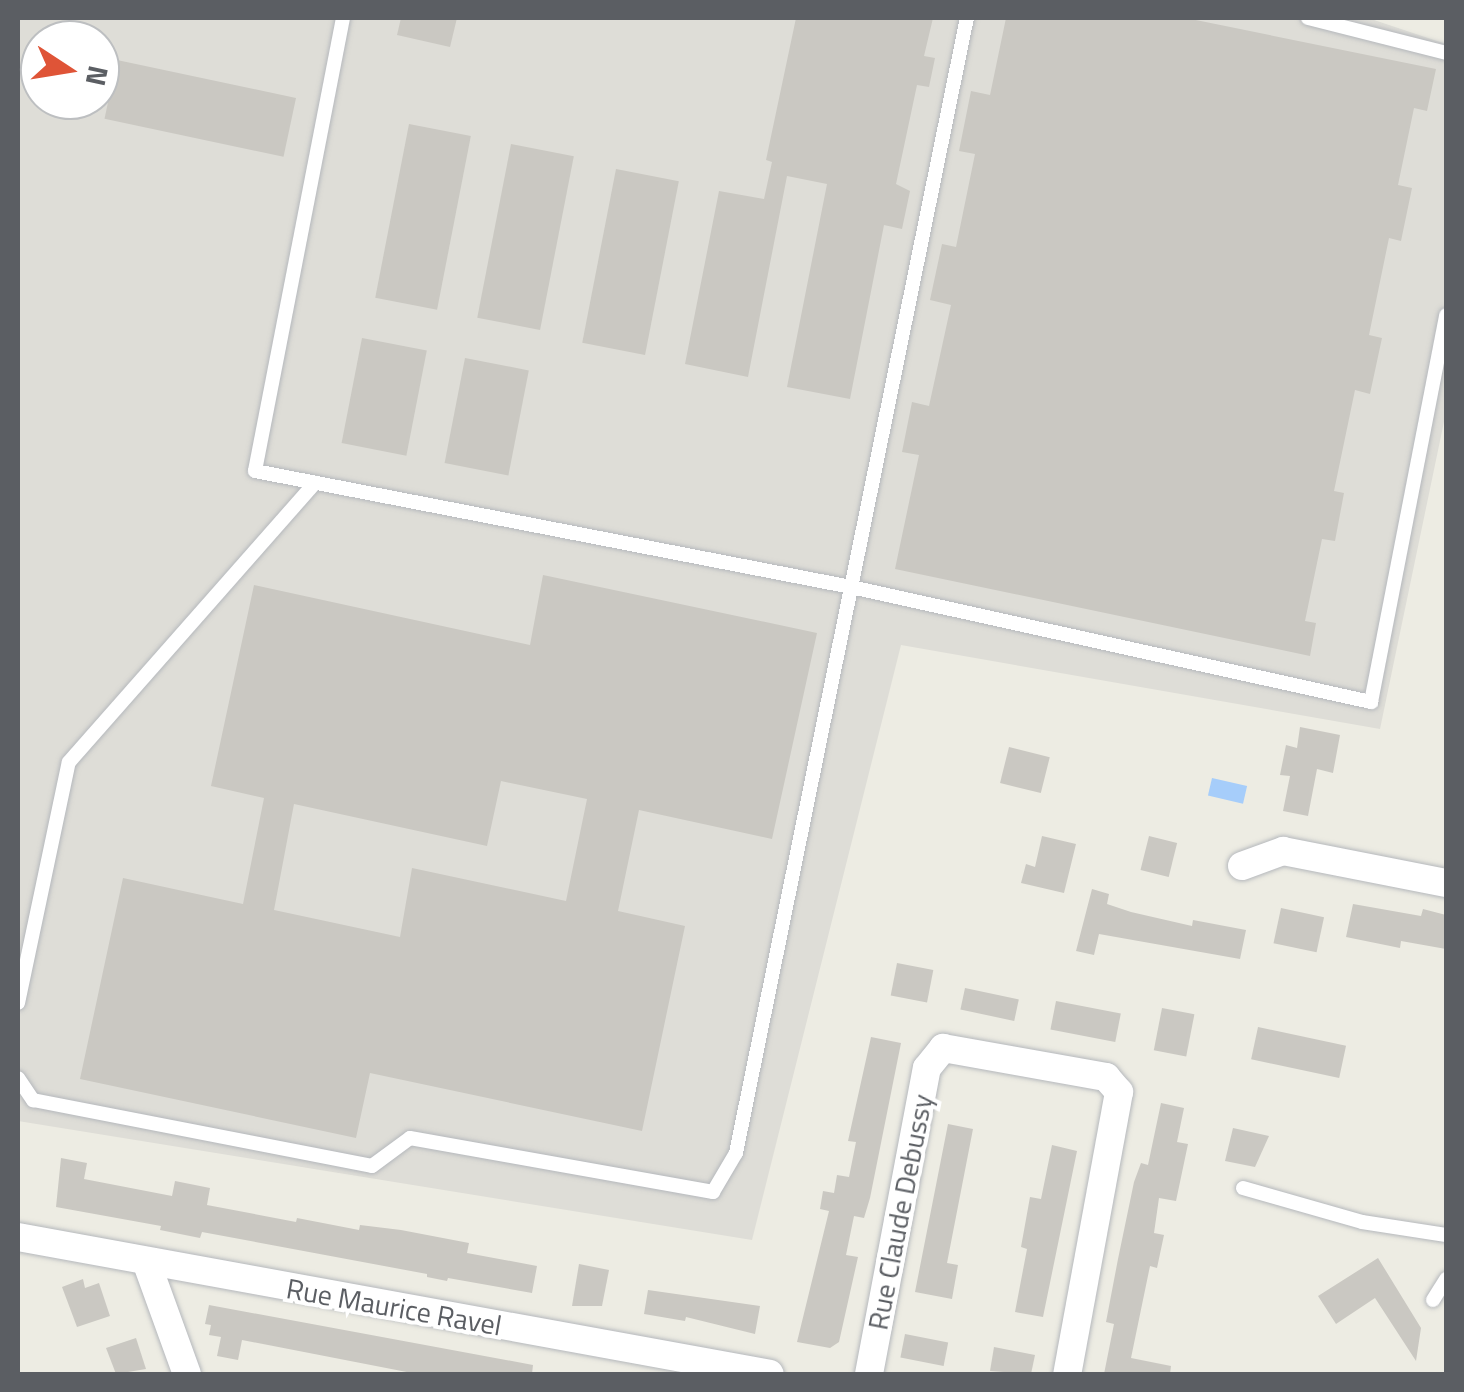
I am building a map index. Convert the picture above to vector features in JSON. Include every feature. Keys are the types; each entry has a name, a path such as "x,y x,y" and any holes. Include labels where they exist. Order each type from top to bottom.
{"street":[{"path":"1242,866 1283,851 1446,883"},
{"name":"Rue Claude Debussy","path":"869,1374 927,1068 943,1048 1106,1078 1119,1092 1066,1374"},
{"name":"Rue Maurice Ravel","path":"19,1238 770,1374"},
{"path":"146,1261 187,1374"}],"lane":[{"path":"343,18 256,471 851,587 1371,702 1440,384 1446,315"},
{"path":"18,1078 32,1100 372,1166 410,1138 712,1192 736,1153 967,18"},
{"path":"1308,18 1446,53"},
{"path":"18,1004 69,762 315,483"},
{"path":"1244,1188 1362,1222 1446,1235"},
{"path":"1433,1300 1446,1280"}],"shaded area":[{"path":"18,18 1368,18 1446,44 1446,412 1380,729 901,645 752,1240 18,1121"}],"water":[{"path":"1212,778 1247,786 1243,804 1208,796"}],"building":[{"path":"401,18 457,18 450,47 397,35"},
{"path":"796,18 933,18 924,56 935,58 929,87 917,85 896,184 910,191 902,229 884,225 850,399 787,387 827,184 787,176 748,377 685,364 719,191 764,199 772,162 766,160"},
{"path":"1006,18 1186,18 1436,69 1427,111 1414,108 1398,185 1412,188 1401,241 1389,238 1369,335 1382,338 1370,394 1355,390 1334,491 1344,493 1335,541 1322,539 1305,621 1316,623 1310,656 895,569 919,455 902,452 912,402 929,406 951,305 930,300 942,244 956,247 975,154 959,151 971,91 990,95"},
{"path":"120,61 296,98 284,157 111,120 120,120"},
{"path":"409,124 471,136 437,310 375,298"},
{"path":"511,144 574,156 540,330 477,318"},
{"path":"616,169 679,181 645,355 582,343"},
{"path":"362,338 427,351 406,456 342,443"},
{"path":"465,358 529,370 508,475 445,463"},
{"path":"543,575 817,633 772,839 639,810 618,911 685,926 642,1131 370,1073 356,1138 80,1079 123,878 243,904 264,798 211,786 254,585 530,645","holes":["501,781 587,799 566,901 412,868 400,937 274,910 294,804 487,846"]},
{"path":"1300,727 1340,735 1333,773 1317,769 1308,816 1283,811 1290,776 1280,775 1286,745 1297,748"},
{"path":"1009,747 1050,757 1041,793 1000,783"},
{"path":"1042,836 1076,844 1064,893 1021,883 1026,864 1035,867"},
{"path":"1149,836 1177,843 1169,877 1141,870"},
{"path":"1092,889 1109,894 1107,904 1131,912 1192,926 1193,920 1246,930 1240,959 1099,934 1094,955 1076,951"},
{"path":"1353,904 1421,916 1423,909 1446,915 1446,949 1401,941 1400,948 1346,937"},
{"path":"1281,908 1324,917 1317,952 1274,943"},
{"path":"897,963 933,970 927,1002 891,995"},
{"path":"965,988 1019,999 1014,1021 960,1010"},
{"path":"1056,1001 1121,1014 1115,1042 1050,1029"},
{"path":"1162,1008 1194,1014 1186,1057 1154,1050"},
{"path":"1258,1027 1346,1046 1339,1078 1251,1059"},
{"path":"871,1037 901,1043 870,1198 864,1218 854,1216 846,1255 858,1257 839,1342 830,1348 797,1342 829,1211 820,1209 823,1191 834,1193 837,1175 849,1177 856,1142 848,1141"},
{"path":"1161,1103 1184,1108 1177,1142 1188,1144 1176,1201 1159,1198 1154,1233 1164,1235 1157,1268 1150,1266 1131,1358 1171,1366 1170,1374 1104,1374 1114,1324 1106,1322 1134,1182 1141,1163 1148,1165"},
{"path":"948,1124 973,1129 947,1263 958,1265 952,1299 915,1292"},
{"path":"1233,1128 1269,1136 1255,1167 1225,1161"},
{"path":"1052,1145 1077,1151 1043,1317 1015,1312 1027,1249 1021,1247 1030,1197 1041,1199"},
{"path":"61,1158 87,1163 84,1179 172,1196 175,1181 210,1188 207,1205 296,1222 297,1218 359,1230 360,1225 469,1243 467,1253 537,1266 532,1293 448,1278 447,1281 202,1232 200,1238 160,1230 161,1226 56,1207"},
{"path":"1378,1258 1421,1328 1416,1361 1375,1298 1336,1324 1318,1296"},
{"path":"579,1264 609,1270 602,1306 572,1306"},
{"path":"83,1279 85,1288 99,1283 110,1316 77,1327 62,1287"},
{"path":"648,1290 760,1306 755,1334 686,1317 685,1321 644,1314"},
{"path":"209,1305 533,1365 532,1374 417,1374 242,1340 238,1360 217,1356 221,1337 209,1335 211,1325 205,1324"},
{"path":"905,1334 948,1342 944,1366 900,1358"},
{"path":"136,1338 146,1369 116,1374 106,1348"},
{"path":"994,1347 1035,1355 1031,1374 990,1371"}]}
